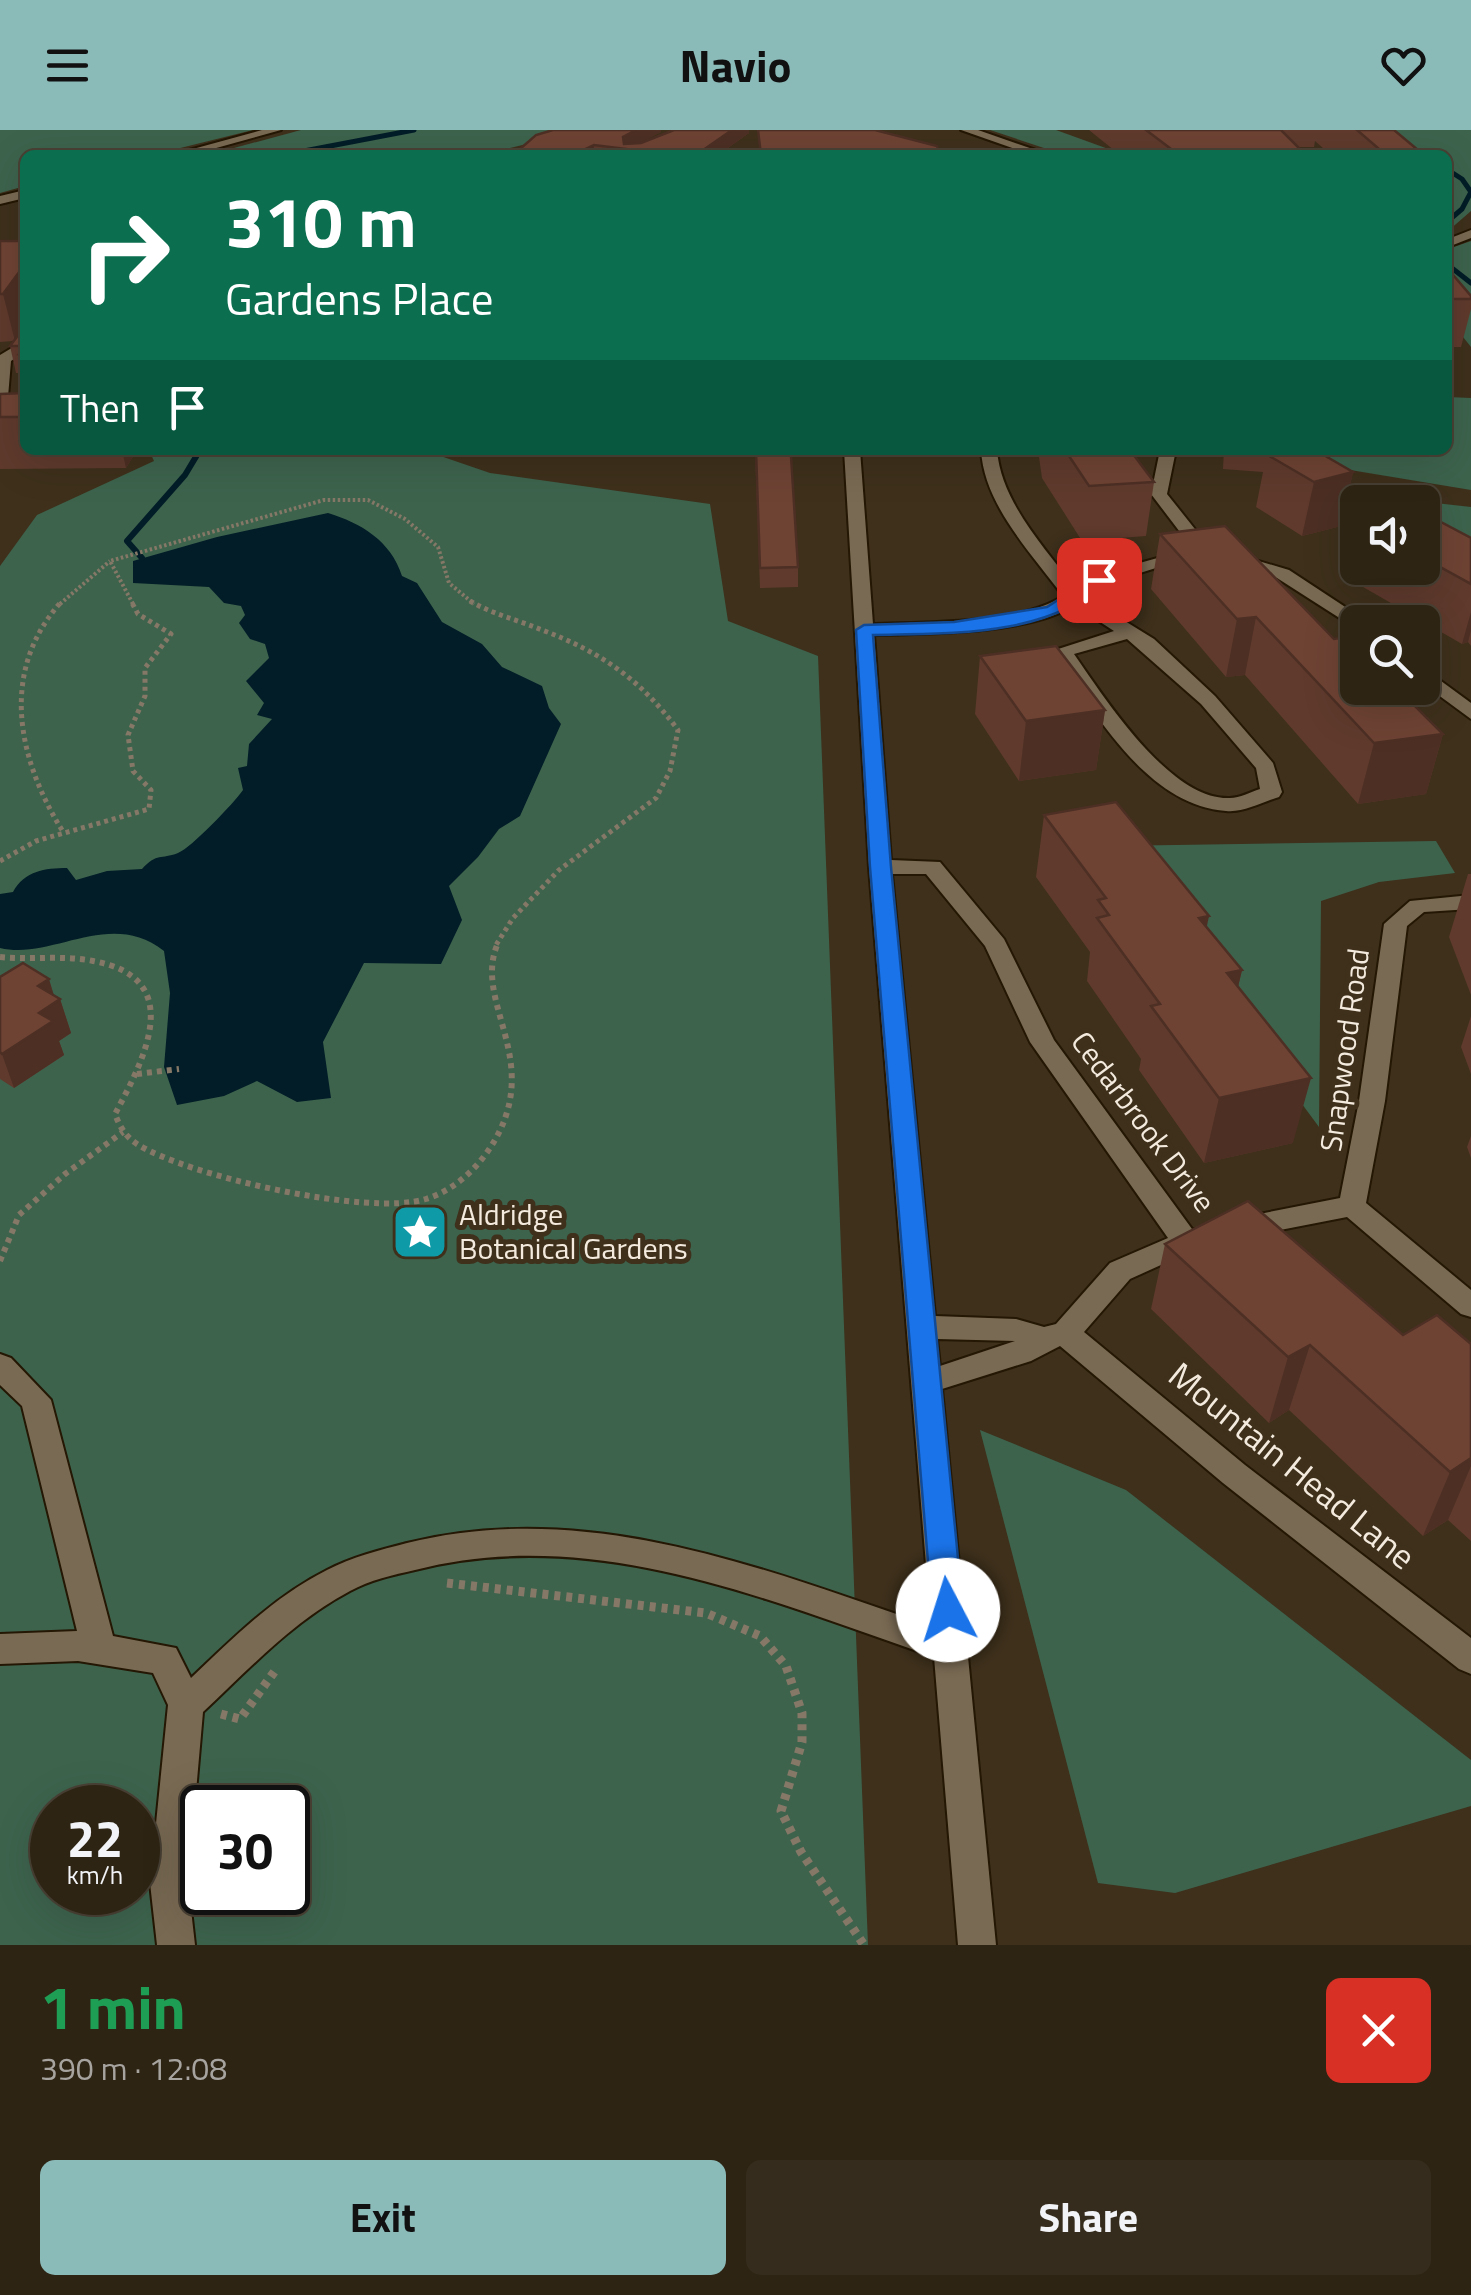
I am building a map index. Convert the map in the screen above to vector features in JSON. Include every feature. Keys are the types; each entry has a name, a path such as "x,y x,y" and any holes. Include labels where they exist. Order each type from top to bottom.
{"street":[{"path":"197,150 275,130"},
{"path":"967,130 1029,150"},
{"path":"0,397 2,359"},
{"path":"852,455 880,867 979,1942"},
{"path":"989,455 990,466 1014,518 1074,597 1148,643 1208,700 1266,767 1270,792 1228,806 1189,795 1142,756 1062,652 1130,632"},
{"path":"1167,455 1159,494 1208,557"},
{"path":"864,630 954,627 1052,612 1099,580 1137,566 1186,556 1240,559 1283,574 1340,610"},
{"path":"1440,688 1471,713"},
{"name":"Cedarbrook Drive","path":"880,867 932,867 996,944 1044,1042 1186,1240 1352,1206"},
{"name":"Snapwood Road","path":"1352,1206 1372,1122 1376,1064 1396,924 1418,906 1471,902"},
{"path":"1352,1206 1471,1306"},
{"path":"927,1382 1020,1353 1054,1336 1120,1272 1186,1240"},
{"name":"Mountain Head Lane","path":"922,1327 1016,1330 1054,1336 1471,1658"},
{"path":"0,1366 36,1400 99,1649"},
{"path":"186,1705 270,1627 340,1579 428,1548 544,1538 698,1564 951,1648"},
{"path":"0,1649 78,1646 164,1660 186,1705 169,1883 176,1945"}],"path":[{"path":"0,957 95,961 135,975 146,988 151,1044 115,1114 122,1132 142,1147 261,1186 378,1201 422,1200 459,1181 496,1142 514,1099 514,1060 499,1015 494,950 530,898 571,858 650,806 673,767 678,730 656,700 624,670 546,631 462,598 449,583 438,547 406,519 368,500 324,500 119,556 42,622 27,646 14,715 20,754 62,830"},
{"path":"0,860 62,830 134,817 150,809 152,790 133,771 128,735 144,696 145,668 171,634 138,614 110,561"},
{"path":"137,1074 179,1069"},
{"path":"0,1260 19,1215 65,1174 122,1132"},
{"path":"434,1580 706,1613 760,1636 786,1666 802,1714 802,1742 781,1810 800,1852 864,1945"},
{"path":"186,1705 240,1719 284,1660"}],"green space":[{"path":"0,130 253,130 172,150 20,150 20,187 0,193"},
{"path":"301,130 584,130 505,150 227,150"},
{"path":"990,130 1056,130 1111,150 1050,150"},
{"path":"1324,130 1471,130 1471,211 1452,228 1452,150 1370,150"},
{"path":"1471,241 1471,347 1452,323 1452,248"},
{"path":"1452,397 1471,398 1471,490 1320,465 1315,455 1452,455"},
{"name":"Aldridge Botanical Gardens","path":"151,455 438,455 490,473 710,504 728,621 818,656 868,1945 0,1945 0,566 37,515 154,461"},
{"path":"1440,504 1471,507 1471,566 1440,563"},
{"path":"1436,841 1455,873 1379,882 1321,901 1319,1127 1111,846"},
{"path":"980,1430 1126,1490 1471,1760 1471,1806 1175,1893 1098,1883"}],"water":[{"path":"328,513 363,528 382,543 402,576 417,583 442,622 482,644 502,667 542,686 549,708 561,724 520,816 499,829 449,886 462,920 441,964 364,963 323,1042 331,1098 297,1102 257,1081 224,1096 177,1105 164,1067 170,993 164,951 143,939 122,934 40,948 0,948 0,894 13,892 23,879 43,870 67,868 76,880 107,871 142,869 156,858 184,849 243,790 238,768 247,766 249,744 272,719 257,715 264,703 246,681 269,658 265,644 250,639 239,623 245,615 241,606 224,603 209,587 133,583 133,561 217,537"}],"building":[{"path":"553,130 636,130 623,137 624,144 641,143 674,130 732,130 703,150 634,150 594,145 584,150 519,150 536,135"},
{"path":"758,130 875,130 937,146 938,150 760,150"},
{"path":"1146,130 1281,130 1301,150 1172,150"},
{"path":"1357,130 1394,130 1418,150 1380,150"},
{"path":"0,241 20,241 20,271 0,294"},
{"path":"1452,274 1471,296 1452,299"},
{"path":"20,333 20,346 10,346"},
{"path":"20,393 20,417 0,417 0,394"},
{"path":"756,455 789,455 798,567 760,568"},
{"path":"1068,455 1134,455 1154,482 1089,486"},
{"path":"1268,455 1324,455 1353,472 1314,482"},
{"path":"1440,522 1471,538 1471,584 1440,567"},
{"path":"1225,526 1334,639 1340,638 1340,705 1414,705 1443,734 1374,743 1256,617 1237,619 1160,534"},
{"path":"1056,646 1105,710 1026,721 980,656"},
{"path":"1116,802 1209,916 1199,918 1242,970 1227,973 1311,1078 1219,1098 1151,1006 1160,1004 1097,918 1109,915 1098,900 1106,898 1044,815"},
{"path":"23,963 49,979 38,986 60,999 39,1013 53,1021 2,1054 0,977"},
{"path":"1248,1201 1403,1335 1437,1315 1471,1344 1471,1458 1450,1472 1310,1345 1288,1357 1165,1244"}],"waterway":[{"path":"309,150 414,130"},
{"path":"1452,173 1471,192 1452,218"},
{"path":"1452,268 1471,283"},
{"path":"142,558 127,541 185,475 197,455"}],"place":[{"name":"Aldridge Botanical Gardens","path":"420,1232"}],"route":[{"path":"948,1610 880,867 864,630 954,627 1052,612 1099,580"}]}
